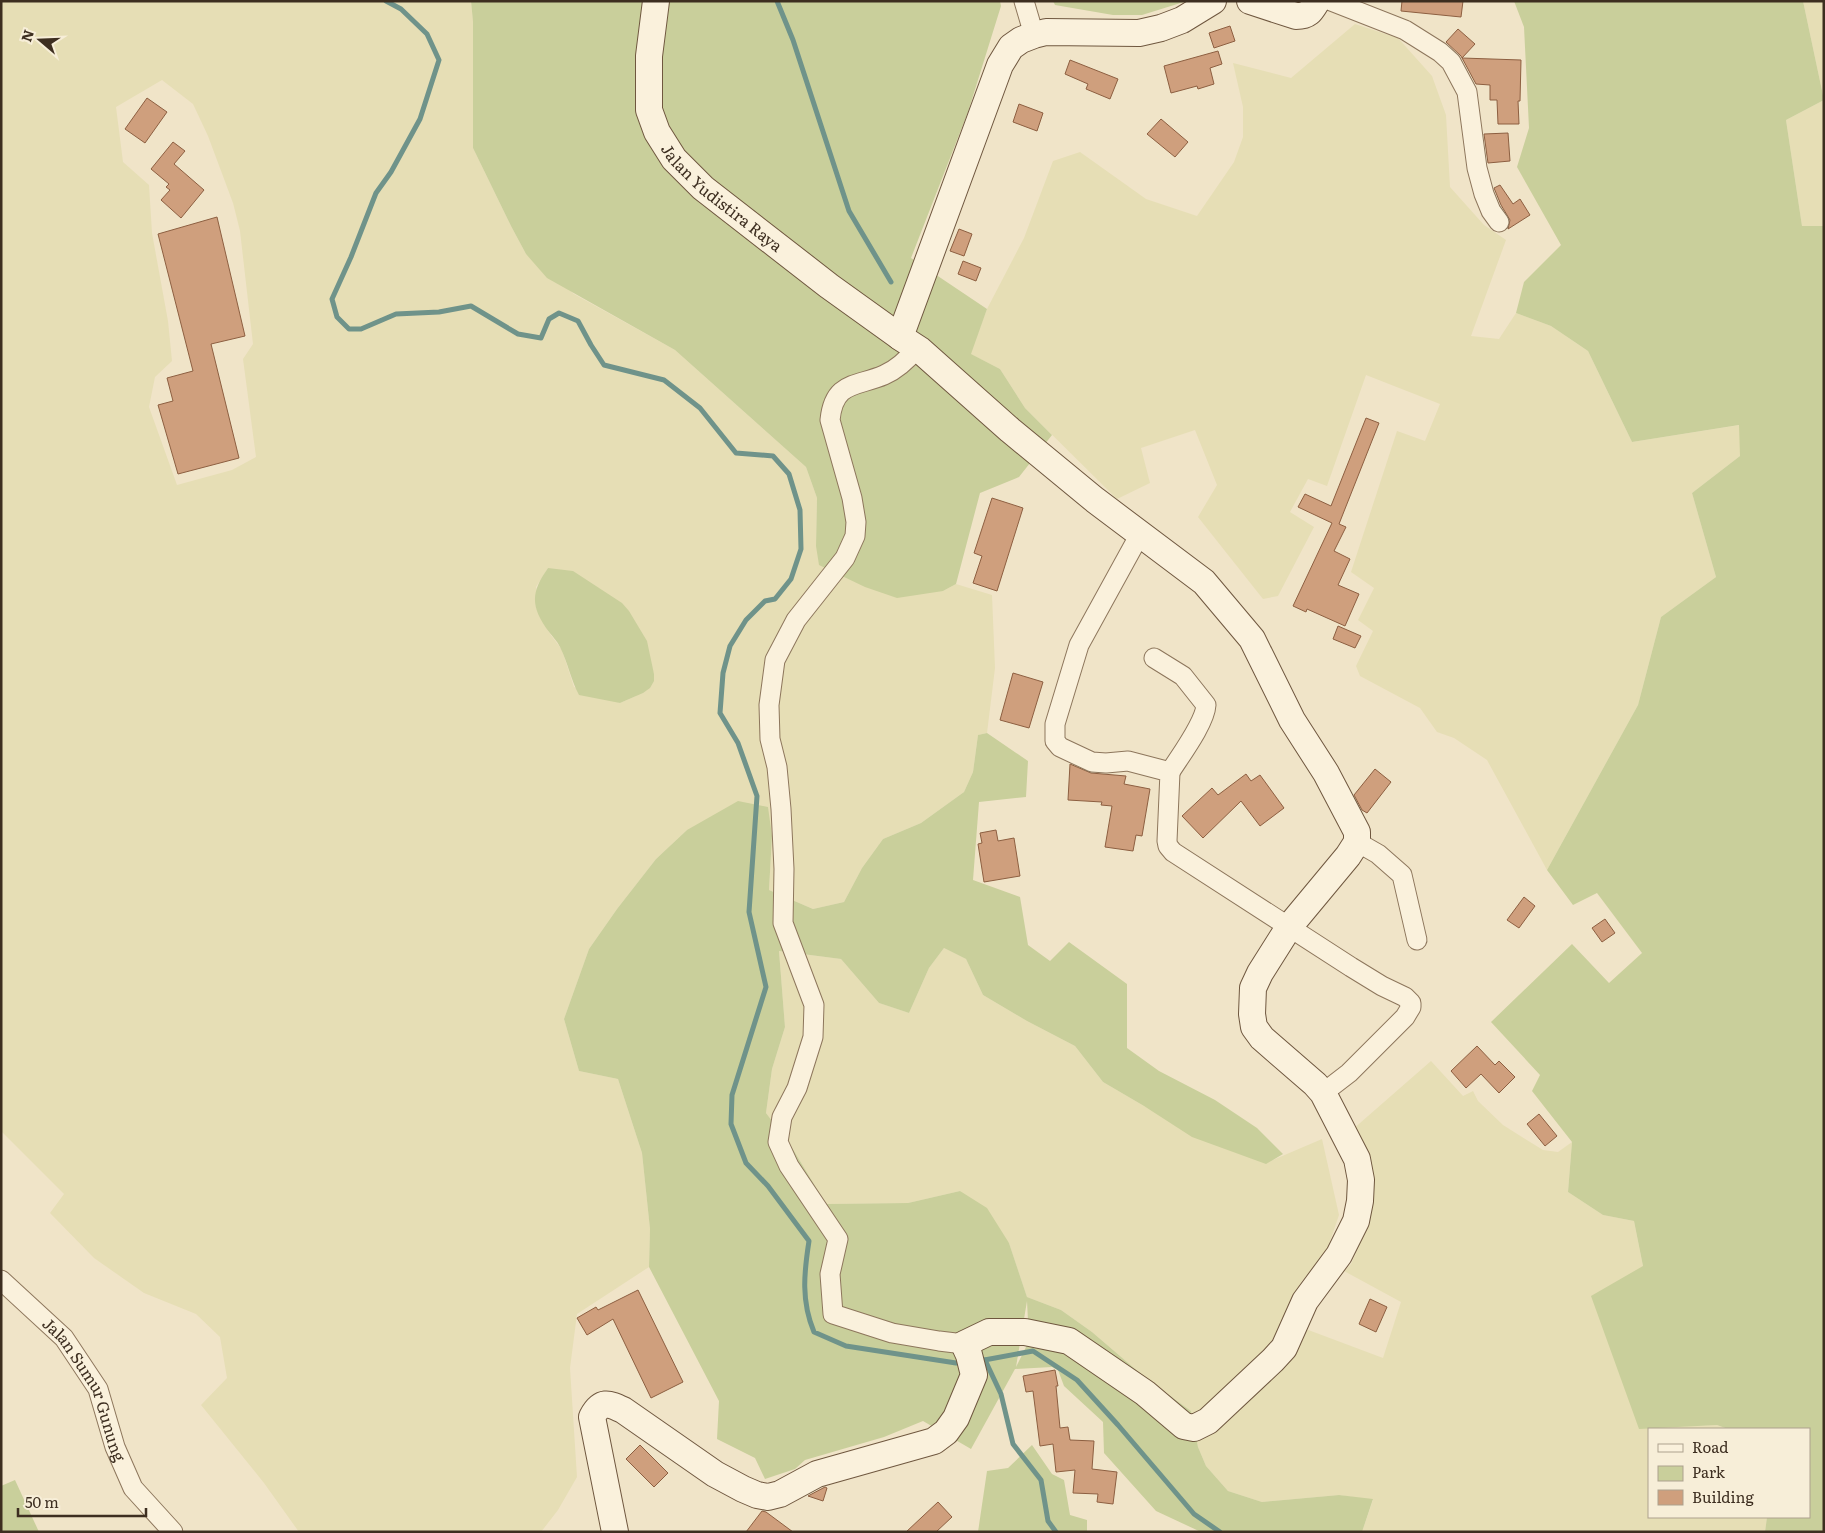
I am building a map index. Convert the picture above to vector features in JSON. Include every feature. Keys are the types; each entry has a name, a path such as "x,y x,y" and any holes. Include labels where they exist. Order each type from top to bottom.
{"street":[{"name":"Jalan Yudistira Raya","path":"656,1 649,56 649,110 657,132 674,159 703,188 829,286 909,342 1010,430 1095,500 1204,582 1252,639 1292,720 1326,774 1352,821 1357,832 1357,842"},
{"path":"1024,1 1034,35"},
{"path":"969,1358 939,1342 892,1333 833,1314 830,1274 838,1239 789,1166 778,1142 782,1117 797,1088 813,1037 814,1005 783,923 784,870 781,809 777,767 770,739 769,722 769,705 776,660 796,620 845,558 854,536 856,522 852,498 830,420 831,409 841,392 851,385 885,375 904,363 909,342 1000,66 1011,47 1021,40 1046,32 1139,33 1161,28 1182,20 1213,1"},
{"path":"1250,1 1296,16 1304,16 1310,13 1317,1"},
{"path":"1331,1 1405,30 1440,52 1451,62 1467,92 1477,168 1484,194 1491,211 1499,222"},
{"path":"1140,534 1079,645 1055,724 1055,741 1060,747 1092,762 1128,761 1170,772"},
{"path":"1154,658 1184,676 1206,705 1200,724 1170,772 1168,846 1173,852 1289,927 1382,986 1405,997 1411,1003 1409,1012 1405,1017 1349,1073 1323,1093"},
{"path":"615,1532 592,1417 596,1409 602,1405 607,1404 623,1410 715,1474 743,1489 768,1497 780,1494 817,1474 934,1441 946,1432 956,1418 969,1358 989,1332 1025,1332 1069,1341 1145,1393 1184,1426 1194,1428 1208,1422 1284,1348 1305,1301 1339,1255 1356,1221 1360,1201 1361,1180 1357,1159 1323,1093 1262,1038 1254,1027 1253,988 1260,973 1289,927 1348,856 1357,842 1378,854 1402,875 1417,940"},
{"name":"Jalan Sumur Gunung","path":"1,1280 64,1338 98,1389 115,1447 133,1488 173,1532"}],"shaded area":[{"path":"1,1 471,1 473,22 473,148 526,254 574,294 675,350 806,467 817,498 816,546 943,591 956,584 992,595 995,668 987,733 978,735 973,772 964,792 921,823 883,839 862,868 844,902 813,909 769,890 772,836 687,830 656,859 589,949 564,1019 579,1071 618,1079 642,1153 650,1229 649,1267 577,1314 570,1368 577,1477 558,1510 541,1532 299,1532 264,1483 201,1405 227,1378 220,1337 196,1314 144,1293 94,1258 50,1213 64,1194 1,1131","holes":["162,80 193,104 208,136 233,203 240,231 253,344 243,359 256,457 232,470 177,485 149,407 155,377 172,361 168,321 152,233 149,185 123,162 116,107","548,568 651,666 654,674 636,696 620,703 574,687 562,650 548,631 536,587"]},
{"path":"1803,1 1824,1 1824,100"},
{"path":"1355,24 1398,38 1432,76 1446,115 1450,187 1484,225 1506,240 1471,336 1499,339 1516,313 1551,326 1588,351 1632,442 1740,425 1740,456 1692,493 1716,577 1661,617 1638,705 1547,870 1487,760 1454,738 1437,732 1420,708 1360,676 1356,666 1373,631 1358,620 1374,588 1351,572 1397,431 1425,441 1440,404 1366,375 1327,486 1308,479 1290,512 1314,527 1278,596 1263,599 1198,517 1217,485 1195,430 1141,448 1150,483 1117,499 1025,408 1000,369 970,354 987,309 1024,238 1053,161 1080,152 1146,199 1197,216 1234,162 1243,137 1243,107 1233,63 1291,78"},
{"path":"1824,100 1824,226 1802,226 1786,120"},
{"path":"944,948 966,959 983,995 1075,1046 1103,1082 1144,1106 1266,1163 1322,1139 1339,1215 1327,1250 1302,1281 1288,1308 1303,1328 1383,1358 1401,1302 1344,1271 1351,1264 1370,1220 1373,1173 1352,1130 1431,1061 1463,1096 1473,1091 1478,1101 1503,1125 1543,1150 1558,1152 1572,1142 1568,1192 1603,1215 1634,1221 1643,1266 1639,1428 1717,1425 1725,1428 1648,1428 1648,1518 1767,1518 1765,1532 1362,1532 1373,1500 1339,1495 1262,1502 1228,1491 1206,1466 1198,1447 1191,1411 1148,1380 1092,1332 1061,1310 1027,1297 1009,1243 960,1191 908,1203 826,1204 791,1146 766,1113 772,1069 785,1027 779,951 841,959 879,1003 909,1013 929,968"}],"green space":[{"path":"471,1 1000,1 1001,6 968,112 911,258 987,309 971,354 1000,369 1025,408 1052,435 1019,477 980,493 956,584 943,591 897,598 865,587 819,565 816,546 817,498 806,467 675,350 547,278 526,254 473,148 473,22"},
{"path":"1053,1 1187,1 1142,15 1113,15 1055,5"},
{"path":"1514,1 1803,1 1824,100 1786,120 1802,226 1824,226 1824,1532 1765,1532 1767,1518 1810,1518 1810,1428 1725,1428 1717,1425 1639,1429 1591,1296 1643,1266 1634,1221 1603,1215 1568,1192 1572,1142 1532,1091 1540,1075 1491,1022 1572,944 1609,983 1642,953 1597,893 1573,905 1547,870 1638,705 1661,617 1716,577 1692,493 1740,456 1739,425 1632,442 1588,351 1551,326 1516,313 1524,282 1561,245 1517,167 1529,128 1524,27"},
{"path":"548,568 573,571 622,603 629,611 647,641 654,674 654,681 650,688 620,703 579,695 560,647 543,623 536,607 535,599 538,584"},
{"path":"987,733 1028,761 1026,797 979,802 973,880 1020,897 1028,945 1050,961 1069,942 1127,984 1127,1048 1159,1071 1215,1100 1257,1128 1283,1154 1266,1164 1192,1137 1103,1082 1075,1046 983,995 966,959 944,948 929,968 909,1013 879,1003 841,959 779,951 785,1027 772,1069 766,1113 791,1146 826,1204 908,1203 960,1191 987,1208 1009,1243 1027,1297 1061,1310 1092,1332 1148,1380 1191,1411 1198,1447 1206,1466 1228,1491 1262,1502 1339,1495 1373,1499 1362,1532 1201,1532 1156,1511 1104,1453 1103,1422 1064,1386 1058,1370 1052,1367 1015,1369 971,1449 923,1421 884,1437 805,1460 795,1469 765,1479 755,1458 717,1439 719,1401 649,1267 650,1229 642,1153 618,1079 579,1071 564,1019 589,949 656,859 687,830 738,801 768,807 772,836 769,890 813,909 844,902 862,868 883,839 921,823 964,792 973,772 978,735","holes":["1027,1301 1029,1341 1016,1367"]},
{"path":"1032,1445 1052,1474 1064,1480 1070,1515 1087,1520 1087,1532 978,1532 987,1471 1008,1468"},
{"path":"15,1480 39,1532 1,1532 1,1486"}],"building":[{"path":"1402,1 1463,1 1461,17 1401,11"},
{"path":"1230,26 1235,41 1214,48 1209,33"},
{"path":"1458,29 1475,44 1462,58 1446,42"},
{"path":"1218,51 1222,64 1210,68 1214,84 1198,89 1197,86 1171,93 1164,66"},
{"path":"1462,58 1521,60 1520,101 1518,101 1519,124 1498,124 1497,100 1490,100 1490,85 1476,84"},
{"path":"1070,60 1118,79 1110,99 1086,89 1088,84 1065,74"},
{"path":"147,98 167,112 145,143 125,129"},
{"path":"1019,104 1043,113 1037,131 1013,122"},
{"path":"1161,119 1188,142 1175,157 1147,134"},
{"path":"1508,133 1510,161 1488,163 1484,134"},
{"path":"173,142 185,151 174,164 204,190 181,218 161,200 170,190 166,187 169,184 151,169"},
{"path":"1500,185 1513,204 1520,199 1530,215 1508,229 1510,220 1494,188"},
{"path":"217,217 245,336 211,344 239,458 178,474 158,405 173,401 167,378 193,371 158,234"},
{"path":"959,229 972,234 964,256 950,251"},
{"path":"963,261 981,268 976,281 958,274"},
{"path":"1366,418 1379,423 1339,524 1346,527 1334,551 1350,559 1338,585 1359,594 1345,626 1307,609 1306,612 1293,606 1332,523 1298,507 1305,494 1331,506"},
{"path":"992,498 1023,508 997,591 973,583 982,556 974,553"},
{"path":"1338,626 1361,636 1355,648 1333,639"},
{"path":"1013,673 1043,682 1029,728 1000,720"},
{"path":"1070,764 1091,773 1126,776 1124,784 1150,789 1142,836 1136,835 1133,851 1105,847 1112,806 1101,805 1102,802 1068,800"},
{"path":"1375,769 1391,782 1367,813 1362,810 1354,795"},
{"path":"1246,774 1251,781 1260,775 1284,808 1260,826 1241,801 1203,838 1182,816 1212,788 1218,795"},
{"path":"996,830 998,841 1014,838 1020,876 984,882 978,844 982,843 980,833"},
{"path":"1524,897 1535,906 1519,928 1507,920"},
{"path":"1605,919 1615,933 1602,942 1592,928"},
{"path":"1477,1046 1495,1065 1499,1061 1515,1077 1499,1093 1481,1074 1466,1088 1451,1071"},
{"path":"1539,1114 1557,1136 1545,1146 1527,1124"},
{"path":"638,1290 683,1382 651,1398 613,1319 587,1335 577,1318 596,1307 598,1310"},
{"path":"1370,1299 1387,1307 1376,1332 1359,1324"},
{"path":"1055,1370 1058,1386 1056,1386 1060,1428 1068,1427 1070,1440 1094,1441 1092,1469 1117,1472 1113,1504 1097,1502 1098,1494 1073,1493 1075,1470 1056,1472 1053,1444 1040,1446 1033,1391 1026,1392 1023,1376"},
{"path":"640,1445 668,1473 654,1487 626,1459"},
{"path":"825,1487 827,1488 823,1501 808,1496"},
{"path":"938,1502 952,1517 936,1532 906,1532"},
{"path":"762,1511 766,1512 793,1532 746,1532"}],"waterway":[{"path":"386,1 401,9 427,34 439,60 420,119 391,172 376,193 332,299 337,317 349,329 361,329 396,314 439,312 471,306 518,334 541,338 549,319 559,313 578,321 604,365 664,380 700,408 736,453 773,456 789,474 800,510 801,549 791,579 775,599 765,601 746,620 730,646 723,673 720,713 738,743 757,796 749,912 766,987 732,1095 731,1124 746,1163 768,1186 809,1241 805,1298 814,1332 846,1346 963,1363"},
{"path":"777,1 793,40 849,211 891,282"},
{"path":"979,1361 1033,1351 1077,1380 1194,1514 1220,1532"},
{"path":"985,1360 1001,1394 1013,1444 1041,1480 1048,1521 1056,1532"}]}
